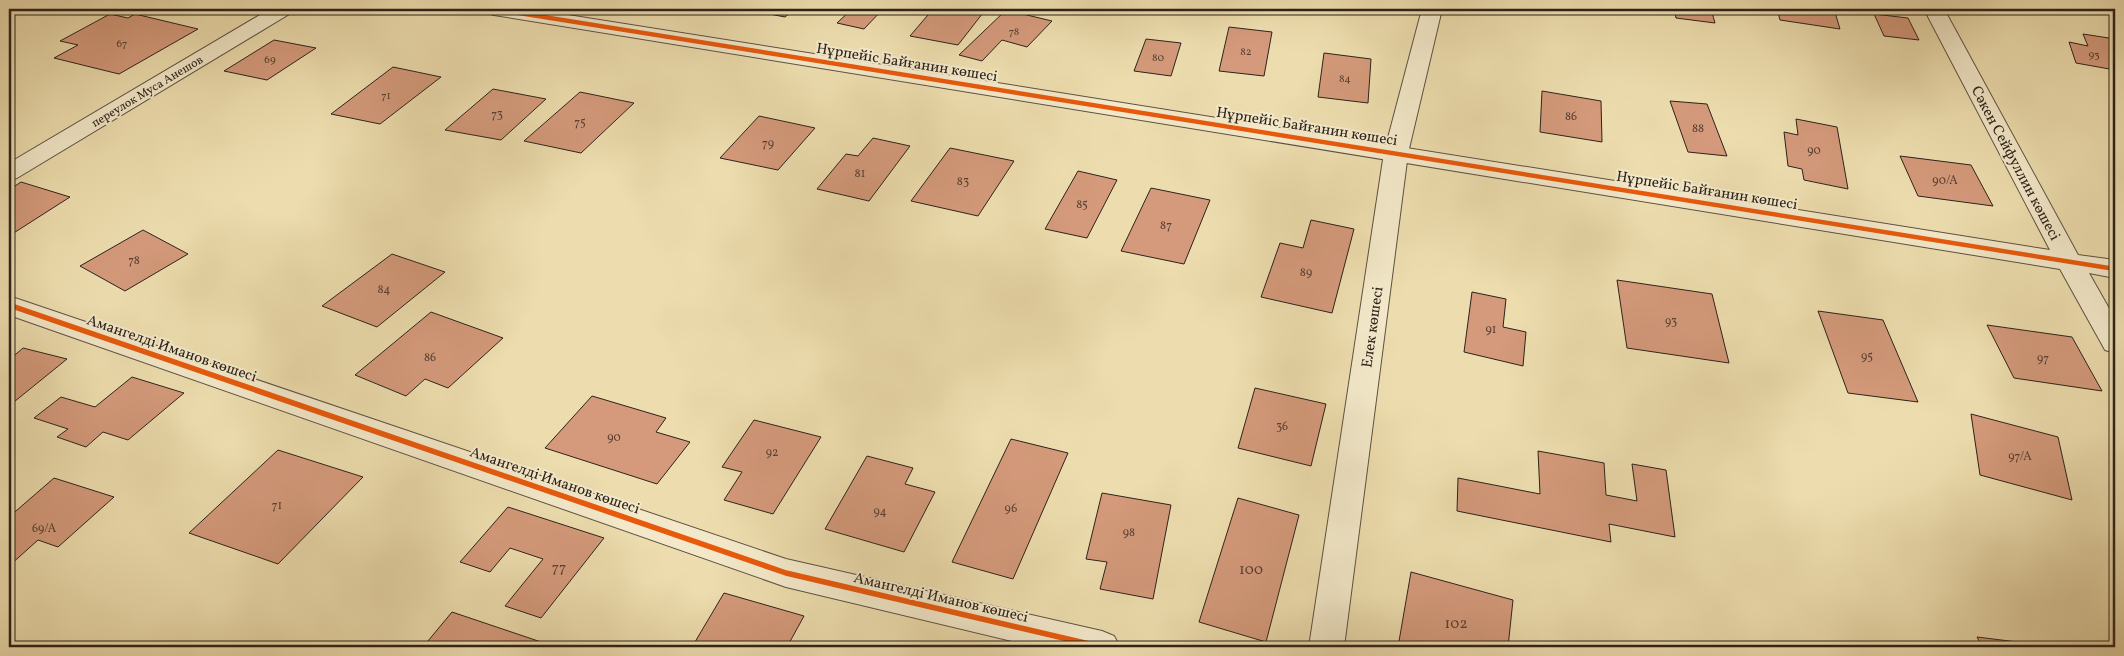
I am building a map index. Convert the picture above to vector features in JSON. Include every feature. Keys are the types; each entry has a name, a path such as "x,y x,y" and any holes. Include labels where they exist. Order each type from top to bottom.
{"street":[{"name":"переулок Муса Анешов","path":"9,173 284,9"},
{"name":"Нұрпейіс Байғанин көшесі","path":"494,9 2115,269"},
{"name":"Елек көшесі","path":"1326,647 1396,153 1432,9"},
{"name":"Сәкен Сейфуллин көшесі","path":"1934,9 2069,262 2115,343"},
{"name":"Амангелді Иманов көшесі","path":"9,305 786,573 1102,647"}],"building":[{"path":"744,9 795,9 785,17"},
{"path":"852,9 883,9 864,29 837,23"},
{"path":"933,9 986,9 958,45 910,36"},
{"path":"1674,9 1711,9 1715,23 1676,18"},
{"path":"1777,9 1834,9 1840,29 1780,20"},
{"path":"1006,10 1052,21 1027,47 1002,40 982,61 959,55"},
{"path":"110,14 128,18 135,14 198,29 119,74 54,58 78,45 60,41"},
{"path":"1874,14 1908,18 1919,40 1884,36"},
{"path":"1229,27 1272,32 1264,76 1219,71"},
{"path":"2083,34 2115,39 2115,70 2076,63 2069,42 2088,46"},
{"path":"1146,39 1181,43 1171,76 1134,71"},
{"path":"274,40 316,48 267,80 224,71"},
{"path":"1324,53 1371,59 1368,103 1318,97"},
{"path":"393,67 441,77 380,124 331,114"},
{"path":"493,89 546,99 501,140 445,130"},
{"path":"1542,91 1601,101 1602,142 1540,132"},
{"path":"580,92 634,103 581,153 524,141"},
{"path":"1670,101 1707,104 1727,156 1688,152"},
{"path":"759,116 815,128 778,170 720,158"},
{"path":"1796,119 1837,127 1848,189 1804,180 1802,169 1788,166 1784,132 1798,135"},
{"path":"873,138 910,146 869,201 817,189 846,154 858,156"},
{"path":"950,148 1014,161 978,216 911,201"},
{"path":"1900,156 1971,165 1993,206 1918,196"},
{"path":"1078,171 1117,180 1087,238 1045,229"},
{"path":"21,182 70,197 9,236 9,190"},
{"path":"1151,188 1210,200 1184,264 1121,251"},
{"path":"1311,220 1354,229 1332,313 1261,297 1280,243 1303,248"},
{"path":"143,230 188,254 125,291 80,266"},
{"path":"392,254 445,272 377,327 322,306"},
{"path":"1617,280 1712,294 1729,363 1627,348"},
{"path":"1472,292 1506,299 1503,327 1526,332 1523,366 1464,352"},
{"path":"1818,311 1883,320 1918,402 1848,393"},
{"path":"431,312 503,338 448,388 425,379 406,396 355,375"},
{"path":"1987,325 2072,337 2102,391 2014,378"},
{"path":"23,348 67,359 9,406 9,360"},
{"path":"132,377 184,393 128,440 103,432 86,447 57,437 68,429 34,418 61,397 95,407"},
{"path":"1255,388 1326,404 1311,466 1238,448"},
{"path":"592,396 666,418 656,432 690,442 657,484 545,448"},
{"path":"1971,414 2058,437 2072,500 1980,475"},
{"path":"754,420 821,437 773,514 724,500 742,472 722,467"},
{"path":"1011,439 1068,453 1013,579 952,562"},
{"path":"278,450 363,477 278,564 189,533"},
{"path":"1538,451 1604,463 1606,495 1637,501 1632,464 1666,470 1675,537 1609,524 1611,542 1457,511 1458,478 1540,494"},
{"path":"867,456 913,468 905,484 935,492 904,552 825,529"},
{"path":"54,478 114,497 58,547 38,540 9,566 9,517"},
{"path":"1102,493 1171,505 1153,599 1100,589 1107,562 1086,559"},
{"path":"1238,498 1299,515 1266,642 1199,622"},
{"path":"508,507 604,538 541,618 505,606 543,559 510,548 490,572 460,562"},
{"path":"1411,572 1513,600 1508,647 1398,647"},
{"path":"724,593 804,616 787,647 692,647"},
{"path":"452,612 553,646 423,647"},
{"path":"1977,637 2034,644 2036,647 1982,647"}],"cycle path":[{"path":"494,9 2115,269"},
{"path":"9,305 786,573 1102,647"}]}
